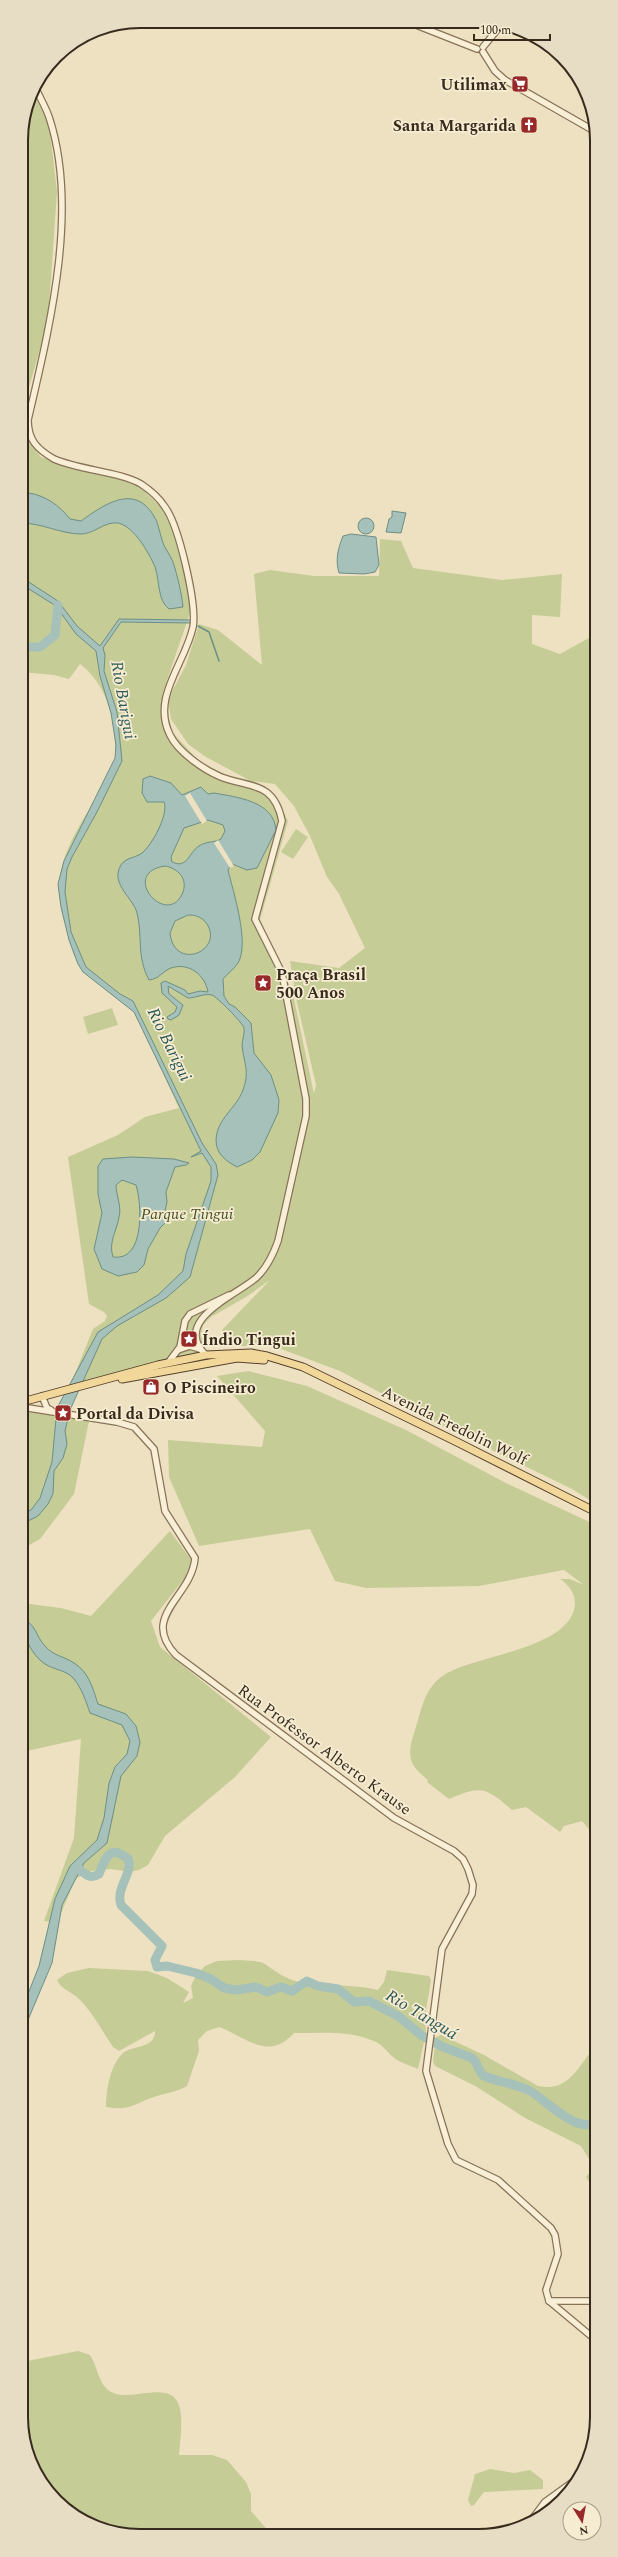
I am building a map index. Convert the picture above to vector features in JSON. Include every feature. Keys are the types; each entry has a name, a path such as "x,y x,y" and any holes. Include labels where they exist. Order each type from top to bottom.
{"main road":[{"name":"Avenida Fredolin Wolf","path":"28,1400 158,1365 206,1355 238,1356 299,1366 455,1440 590,1509"},
{"path":"205,1363 208,1360 206,1355"},
{"name":"Avenida Fredolin Wolf","path":"85,1385 170,1371 238,1356"},
{"path":"168,1363 170,1371"},
{"path":"157,1373 158,1365"},
{"name":"Avenida Fredolin Wolf","path":"28,1397 42,1396"}],"street":[{"path":"424,28 481,50 495,71 505,80 589,128"},
{"path":"481,50 497,30"},
{"path":"38,94 50,119 55,139 62,193 57,278 50,323 28,420 28,434 42,452 54,459 141,484 166,508 180,545 192,597 193,624 185,651 165,697 164,716 166,724 171,737 198,763 221,777 254,784 263,789 278,806 282,821 255,919 279,965 285,983 304,1088 306,1116 278,1241 264,1269 245,1286 204,1314 198,1324 196,1335 200,1349"},
{"path":"168,1363 178,1350 185,1321 190,1314 245,1286"},
{"path":"178,1350 190,1346 200,1349 206,1355"},
{"path":"42,1396 47,1408 52,1410"},
{"path":"28,1408 52,1410"},
{"name":"Rua Professor Alberto Krause","path":"52,1410 117,1422 134,1427 154,1449 165,1511 195,1558 190,1580 163,1620 162,1635 166,1645 176,1655 369,1800 394,1818 454,1851 463,1859 473,1885 472,1894 442,1949 426,2071 448,2144 456,2160 498,2180 551,2228 556,2235 558,2254 546,2290 549,2301"},
{"path":"549,2301 590,2301"},
{"path":"549,2301 590,2335"},
{"path":"538,2511 545,2502 564,2488"}],"green space":[{"path":"36,99 49,123 57,192 48,321 28,391 28,133 30,118"},
{"name":"Parque Tingui","path":"28,440 41,457 76,470 120,479 139,486 168,514 182,555 192,607 162,695 173,733 198,760 226,775 249,780 206,757 188,744 171,719 168,699 186,665 199,624 218,630 262,665 254,574 270,570 314,576 379,576 380,539 401,541 413,568 502,580 562,574 560,617 532,615 532,644 560,654 590,637 590,1500 572,1489 448,1429 340,1371 273,1346 232,1346 223,1340 222,1330 270,1280 246,1297 211,1317 203,1325 201,1335 206,1355 70,1386 93,1329 105,1321 107,1316 104,1312 89,1304 68,1157 118,1135 145,1117 179,1108 134,1012 83,972 74,955 70,943 60,903 59,882 62,865 75,834 109,774 115,758 115,745 109,706 98,683 90,673 80,664 69,679 54,675 28,673","holes":["252,781 275,784 294,806 310,836 327,877 339,894 365,948 339,968 290,961 296,998 316,1085 314,1094 293,994 260,920 288,821 282,808 270,791 259,783"]},
{"path":"296,829 308,837 293,859 281,852"},
{"path":"112,1008 118,1025 88,1034 83,1017"},
{"path":"248,1371 307,1386 406,1430 506,1483 590,1522 590,1831 582,1821 564,1826 560,1832 526,1807 512,1810 496,1797 483,1791 476,1790 449,1799 427,1782 428,1780 416,1769 410,1752 412,1739 422,1707 428,1693 437,1680 458,1668 520,1649 540,1641 558,1631 570,1619 575,1604 573,1593 560,1579 570,1579 584,1585 564,1570 479,1586 366,1588 335,1581 310,1529 199,1546 169,1477 168,1440 262,1447 265,1431 217,1376"},
{"path":"28,1412 89,1421 74,1494 40,1539 28,1546"},
{"path":"170,1531 192,1561 191,1570 151,1621 160,1647 271,1737 235,1777 165,1836 148,1865 139,1870 130,1872 111,1869 92,1871 76,1878 57,1923 44,1921 74,1838 81,1739 28,1751 28,1604 61,1608 91,1616"},
{"path":"217,1961 255,1961 265,1964 295,1981 378,1990 384,1982 387,1970 429,1976 431,1980 425,2017 426,2033 418,2069 395,2059 382,2046 364,2037 334,2033 294,2033 275,2046 266,2046 257,2045 219,2027 207,2031 198,2040 199,2051 187,2086 130,2107 106,2107 107,2094 114,2065 126,2051 147,2044 151,2041 154,2037 155,2031 119,2051 113,2047 83,2003 63,1988 57,1980 67,1973 89,1968 148,1971 167,1978 189,1992 183,2003 193,1998 191,1986 196,1975 205,1966"},
{"path":"441,2035 484,2055 538,2086 549,2087 566,2081 573,2075 590,2053 590,2161 581,2146 525,2118 477,2087 435,2066 433,2061 436,2037"},
{"path":"590,2172 590,2183 586,2177"},
{"path":"78,2351 90,2355 102,2383 108,2390 117,2394 127,2395 160,2392 169,2394 176,2399 180,2409 181,2432 179,2455 212,2455 227,2460 246,2482 251,2494 251,2511 267,2529 133,2529 104,2523 84,2514 72,2506 56,2491 47,2479 37,2460 32,2446 28,2417 28,2361"},
{"path":"490,2469 514,2473 530,2470 543,2480 543,2489 484,2492 474,2505 471,2506 468,2500 475,2474"}],"water":[{"path":"28,493 35,494 47,499 61,509 70,519 81,521 101,508 121,499 131,499 141,502 149,509 157,522 163,543 172,559 183,607 169,609 162,601 155,567 144,546 133,532 120,523 105,525 85,534 74,534 28,523"},
{"path":"392,511 406,513 401,533 386,532 389,519 392,517"},
{"path":"363,518 369,518 374,523 372,532 369,534 363,534 358,529 358,523"},
{"path":"351,534 376,537 379,565 375,572 364,574 339,573 337,559 340,545 343,536"},
{"path":"28,582 58,601 77,626 100,646 119,619 192,620 192,623 121,622 103,648 105,655 104,671 117,712 122,761 97,812 72,857 67,869 65,892 71,932 86,967 120,994 133,1001 202,1143 216,1164 218,1175 190,1277 166,1298 117,1326 102,1339 70,1410 65,1431 67,1444 63,1458 54,1471 53,1494 48,1504 38,1516 28,1521 28,1511 31,1510 40,1498 52,1462 57,1408 98,1332 158,1295 183,1271 186,1254 211,1181 211,1167 202,1153 191,1157 201,1151 134,1012 83,972 78,964 69,940 61,907 58,884 64,861 115,758 116,745 111,713 100,676 96,651 76,634 56,606 28,588"},
{"path":"150,776 171,783 182,795 201,787 208,794 214,793 243,799 261,807 269,813 274,820 276,830 257,868 247,870 232,864 228,870 237,903 242,943 238,963 223,979 224,996 229,1004 235,1007 251,1023 254,1053 271,1075 279,1100 278,1113 260,1152 252,1160 237,1167 222,1156 216,1145 216,1140 217,1132 223,1120 240,1097 245,1083 246,1068 242,1046 244,1028 229,1010 212,995 188,998 168,986 169,994 183,1005 179,1015 171,1020 168,1019 167,1017 175,1012 177,1007 162,993 161,983 165,981 185,990 188,994 200,991 208,992 206,986 200,975 190,968 184,967 171,968 156,978 149,980 142,962 137,913 119,881 119,869 123,862 139,855 146,849 155,837 164,814 164,802 147,802 142,793 143,779","holes":["208,820 223,825 225,831 221,839 204,843 199,846 185,862 177,864 172,862 171,857 184,828","165,866 174,869 180,874 183,878 184,887 183,892 176,902 167,905 158,902 151,896 146,887 146,878 152,871","188,915 194,915 203,920 207,924 210,934 209,942 204,949 196,953 188,954 180,952 173,945 170,933 175,921"]},
{"path":"132,1157 174,1159 189,1163 175,1167 166,1192 167,1202 164,1216 167,1221 160,1228 148,1249 144,1265 137,1272 118,1276 102,1269 94,1249 102,1213 98,1194 98,1166 103,1159","holes":["122,1180 136,1185 140,1217 136,1241 131,1251 123,1256 113,1257 112,1241 120,1213 116,1185"]},
{"path":"28,1622 48,1649 74,1663 83,1671 90,1681 98,1704 126,1714 136,1726 140,1742 137,1756 121,1776 107,1843 84,1863 62,1905 52,1963 28,2020 28,1994 39,1966 55,1899 70,1866 97,1840 104,1818 109,1783 115,1767 127,1754 130,1741 122,1725 90,1713 82,1691 71,1676 45,1664 28,1644"}],"pier":[{"path":"190,793 207,821 202,824 185,796"},
{"path":"218,840 234,866 230,868 214,843"}],"waterway":[{"path":"28,647 40,647 55,635 58,605"},
{"path":"198,626 209,632 219,661"},
{"name":"Rio Tanguá","path":"78,1868 88,1876 96,1876 99,1874 106,1858 112,1853 116,1852 122,1854 128,1859 129,1869 120,1892 121,1905 162,1946 155,1960 157,1967 167,1966 196,1973 211,1979 224,1988 236,1990 256,1987 267,1992 281,1987 292,1991 307,1981 318,1986 338,1989 354,2002 369,2001 398,2016 421,2035 443,2047 472,2058 484,2076 528,2090 570,2120 580,2124 590,2125"}],"place":[{"name":"Utilimax","path":"520,84"},
{"name":"Santa Margarida","path":"529,125"},
{"name":"Praça Brasil 500 Anos","path":"263,983"},
{"name":"Índio Tingui","path":"189,1339"},
{"name":"O Piscineiro","path":"151,1387"},
{"name":"Portal da Divisa","path":"63,1413"}],"water label":[{"name":"Rio Barigui","path":"124,700"},
{"name":"Rio Barigui","path":"170,1044"}]}
